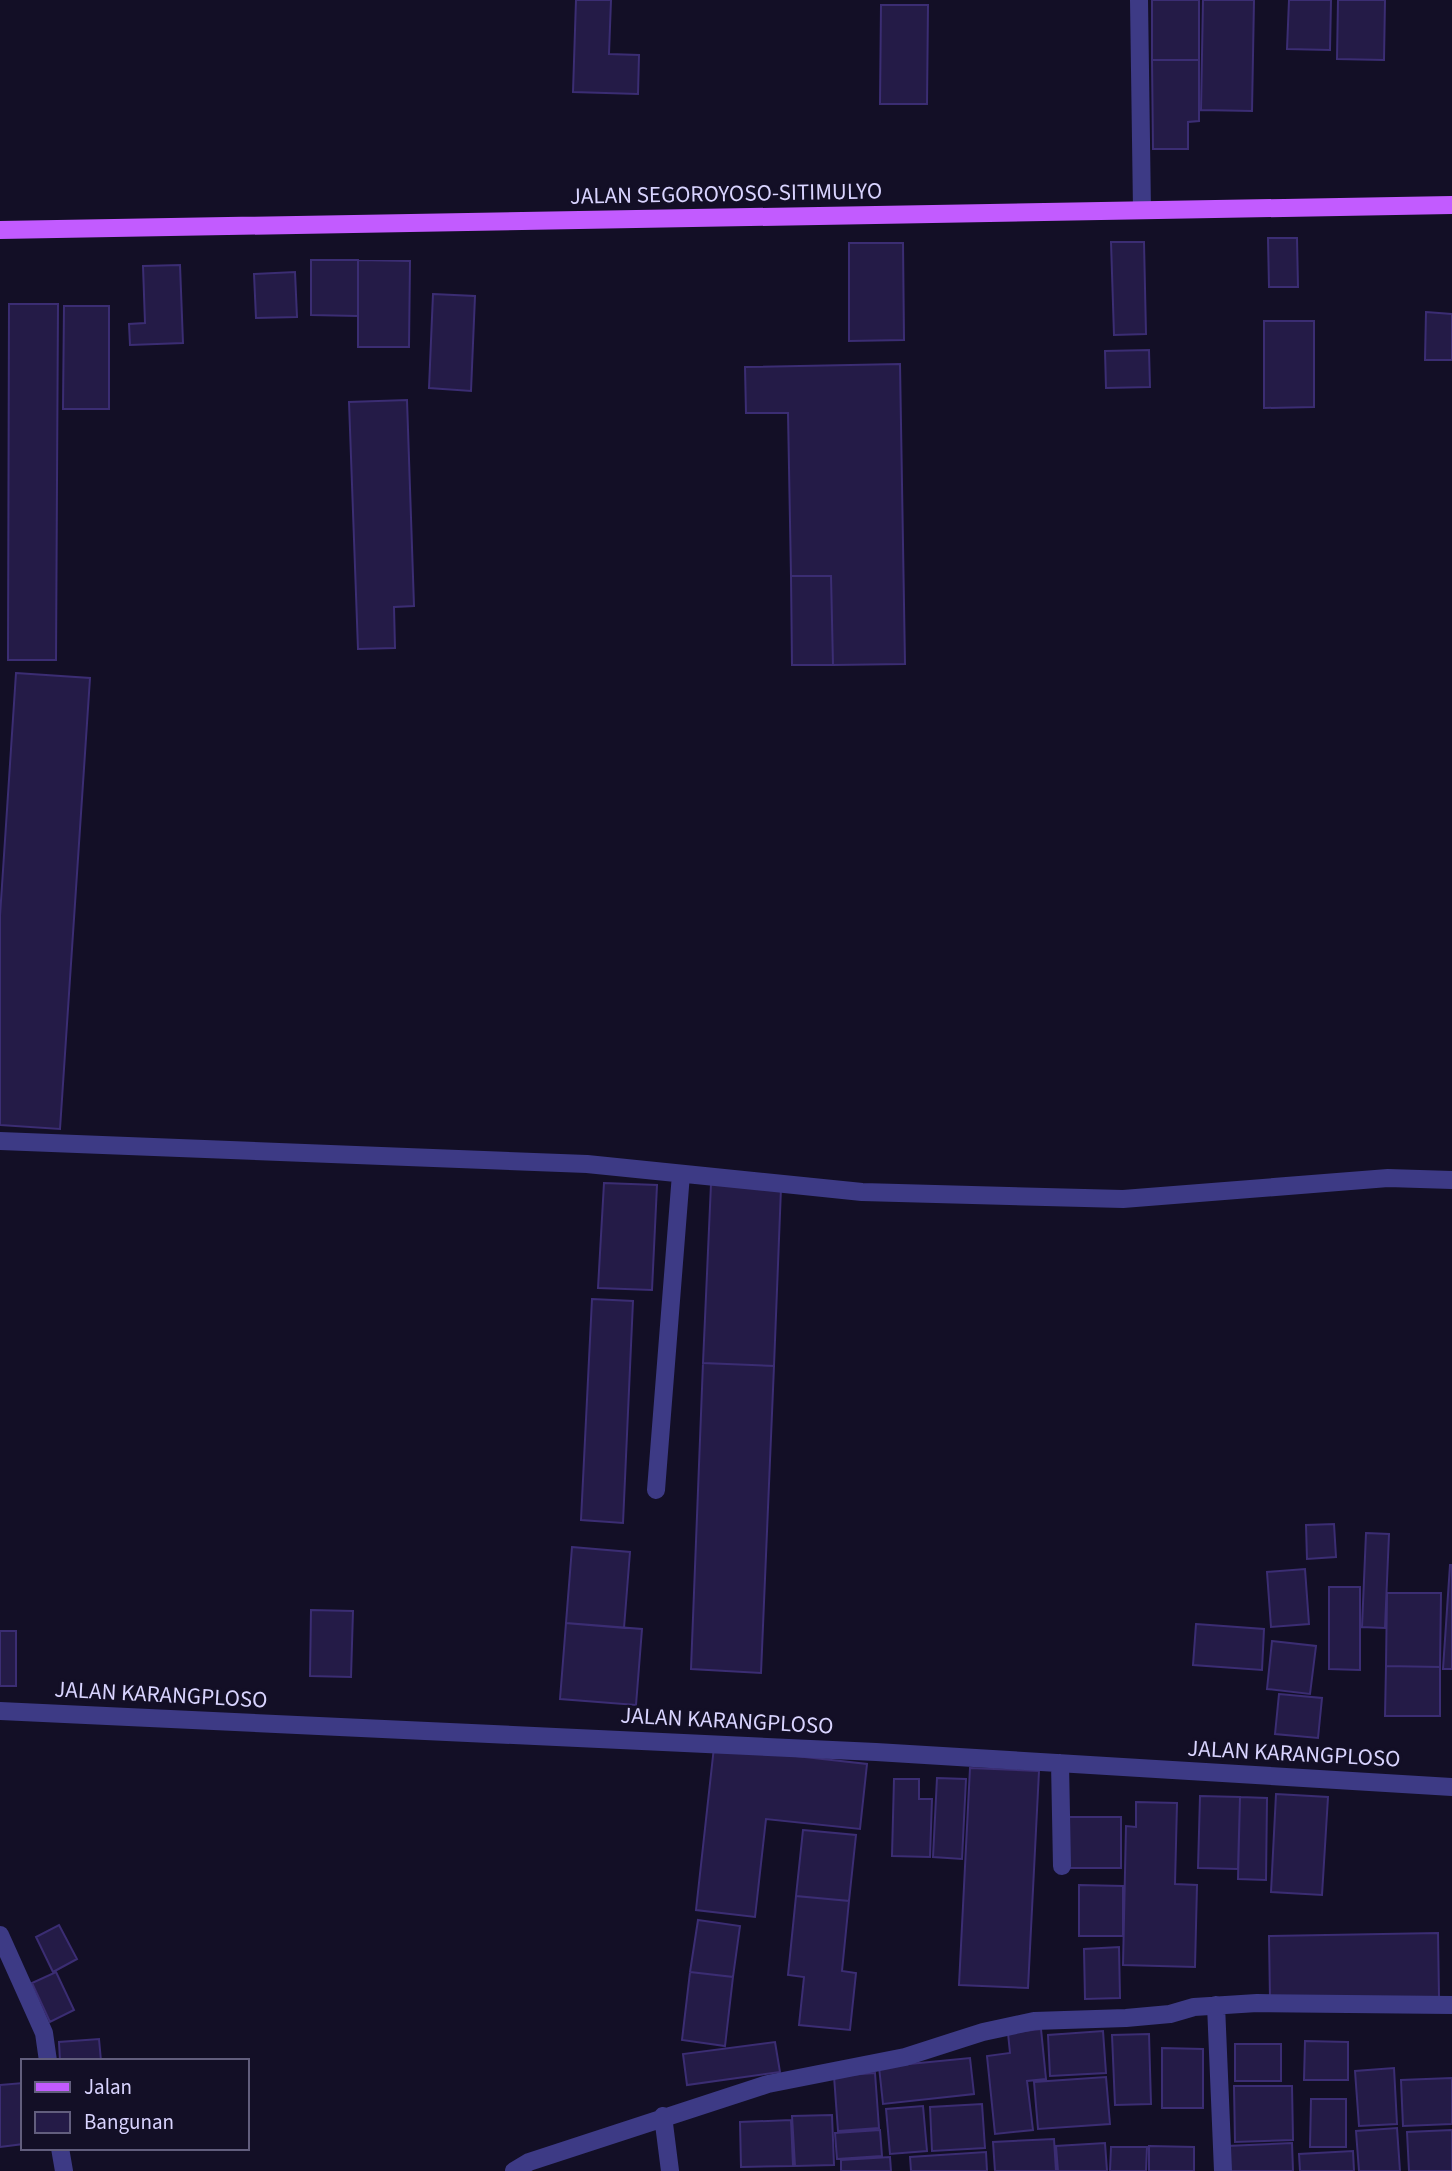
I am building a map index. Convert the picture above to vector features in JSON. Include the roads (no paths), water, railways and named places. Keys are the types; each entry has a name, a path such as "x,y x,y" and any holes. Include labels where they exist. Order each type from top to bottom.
{"main road":[{"name":"JALAN SEGOROYOSO-SITIMULYO","path":"0,230 1452,205"}],"street":[{"path":"1139,0 1142,210"},
{"path":"0,1141 587,1164 862,1192 1123,1199 1388,1178 1452,1180"},
{"path":"656,1490 681,1174"},
{"name":"JALAN KARANGPLOSO","path":"0,1711 1060,1763 1452,1787"},
{"path":"1060,1763 1062,1866"},
{"path":"0,1935 44,2033 48,2059"},
{"path":"514,2171 529,2162 663,2116 768,2084 905,2057 983,2032 1034,2021 1126,2018 1216,2005 1452,2006"},
{"path":"1216,2005 1223,2171"},
{"path":"663,2116 670,2171"},
{"path":"60,2150 64,2171"}]}
